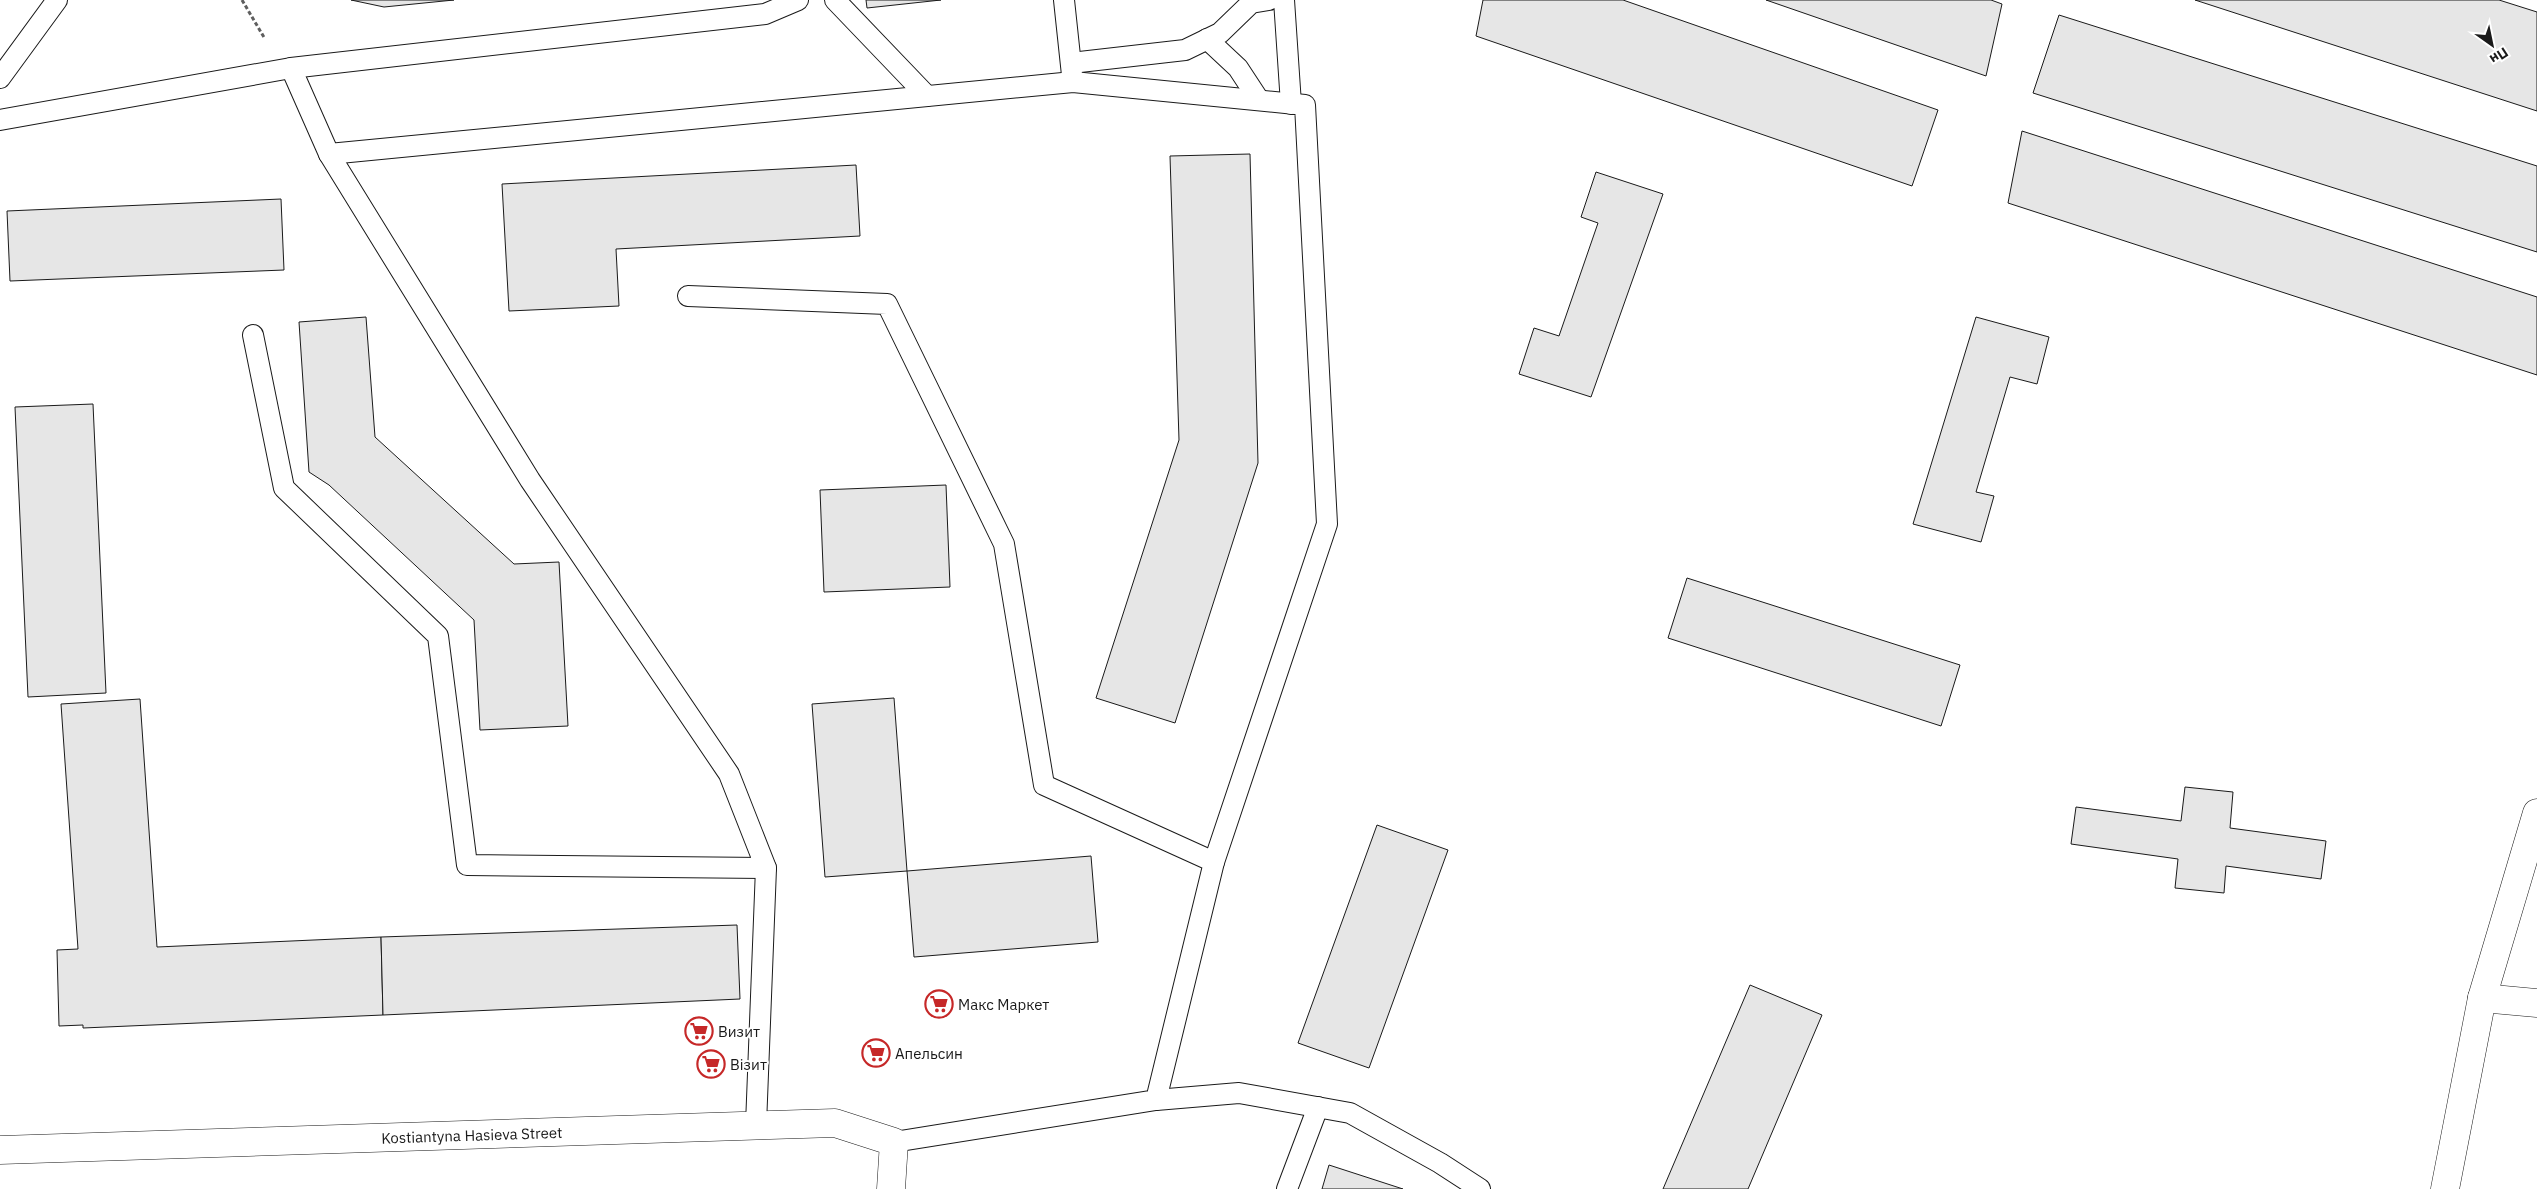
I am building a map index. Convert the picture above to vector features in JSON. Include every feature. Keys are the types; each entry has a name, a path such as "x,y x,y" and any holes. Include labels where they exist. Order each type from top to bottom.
{"street":[{"path":"2445,1189 2482,998 2537,813"},
{"path":"2482,998 2537,1003"},
{"name":"Kostiantyna Hasieva Street","path":"1,1144 835,1123 894,1142"},
{"path":"891,1189 894,1142"}],"lane":[{"path":"0,78 57,0"},
{"path":"0,120 291,68 765,14 798,0"},
{"path":"836,0 927,96"},
{"path":"1064,0 1072,73"},
{"path":"330,154 927,96 1072,73 1185,50 1220,32 1251,3 1269,0"},
{"path":"1284,0 1291,104"},
{"path":"1207,39 1238,68 1259,100"},
{"path":"291,68 330,154 530,480 729,774 766,868 756,1125"},
{"path":"1072,73 1305,105 1327,524 1214,862 1156,1100"},
{"path":"688,296 887,304 1004,544 1044,785 1214,862"},
{"path":"253,335 284,488 438,636 467,865 766,868"},
{"path":"894,1142 1156,1100 1239,1093 1350,1113 1440,1163 1480,1189"},
{"path":"1288,1189 1318,1107"}],"path":[{"path":"242,0 261,36 291,68"}],"building":[{"path":"351,0 454,0 384,7"},
{"path":"866,0 941,0 867,8"},
{"path":"1483,0 1623,0 1938,110 1912,186 1476,36"},
{"path":"1766,0 1991,0 2002,4 1986,76"},
{"path":"2195,0 2499,0 2537,12 2537,111"},
{"path":"2059,15 2537,166 2537,252 2033,93"},
{"path":"2022,131 2537,297 2537,375 2008,203"},
{"path":"1250,154 1258,463 1175,723 1096,698 1179,440 1170,156"},
{"path":"856,165 860,236 616,249 619,306 509,311 502,184"},
{"path":"1596,172 1663,194 1591,397 1519,374 1534,328 1559,336 1598,223 1581,217"},
{"path":"281,199 284,270 10,281 7,211"},
{"path":"366,317 375,437 514,564 559,562 568,726 480,730 474,620 329,485 309,472 299,322"},
{"path":"1976,317 2049,337 2037,384 2010,377 1976,492 1994,496 1981,542 1913,524"},
{"path":"93,404 106,693 28,697 15,407"},
{"path":"946,485 950,587 824,592 820,490"},
{"path":"1687,578 1960,665 1941,726 1668,638"},
{"path":"894,698 907,871 825,877 812,704"},
{"path":"140,699 157,947 381,937 383,1015 83,1028 83,1025 59,1026 57,950 78,949 61,704"},
{"path":"2185,787 2233,792 2230,828 2326,841 2321,879 2226,866 2224,893 2175,888 2178,859 2071,844 2076,807 2181,821"},
{"path":"1377,825 1448,850 1369,1068 1298,1043"},
{"path":"1091,856 1098,942 914,957 907,871"},
{"path":"737,925 740,999 383,1015 381,937"},
{"path":"1750,985 1822,1015 1748,1189 1663,1189"},
{"path":"1329,1165 1403,1189 1322,1189"}],"place":[{"name":"Макс Маркет","path":"939,1004"},
{"name":"Визит","path":"699,1031"},
{"name":"Апельсин","path":"876,1053"},
{"name":"Візит","path":"711,1064"}]}
